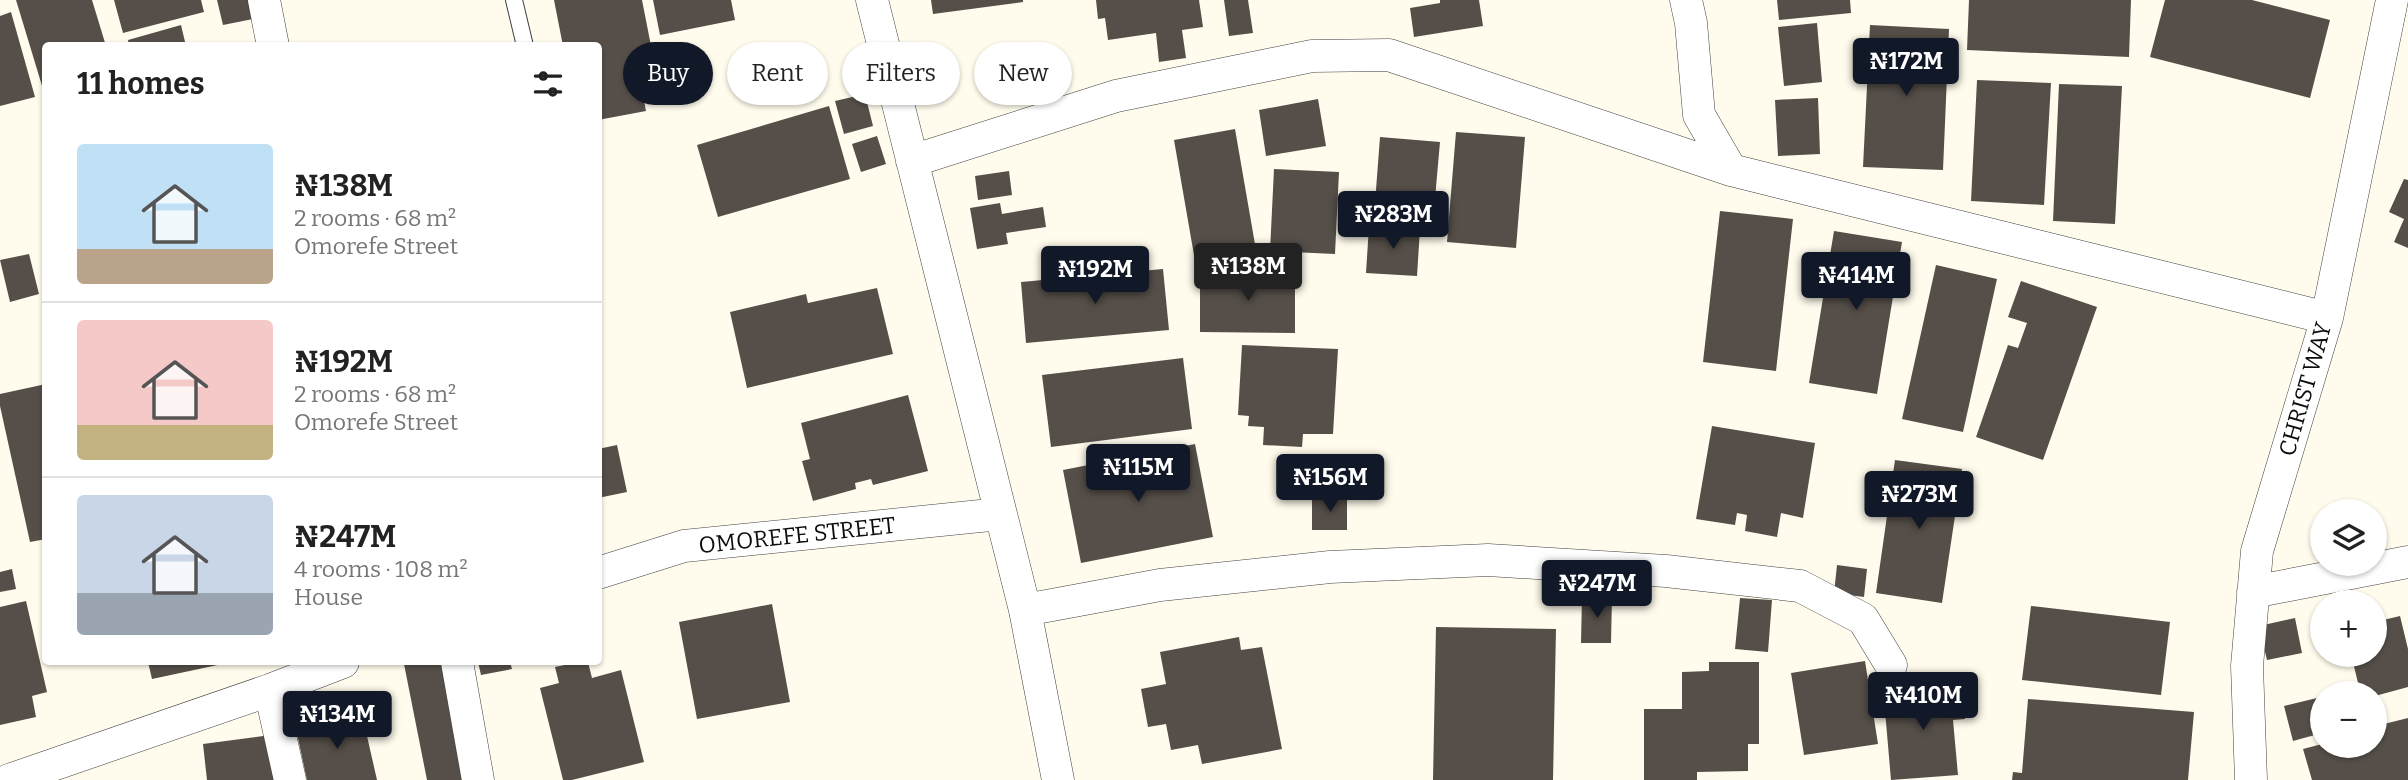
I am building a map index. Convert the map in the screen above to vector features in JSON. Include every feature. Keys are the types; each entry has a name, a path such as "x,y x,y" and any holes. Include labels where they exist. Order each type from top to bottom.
{"street":[{"path":"264,0 273,42"},
{"path":"872,0 1025,610 1058,780"},
{"path":"1686,0 1691,23 1699,115 1731,170"},
{"name":"CHRIST WAY","path":"2251,780 2247,666 2257,551 2327,318 2392,0"},
{"path":"912,161 1116,96 1312,55 1389,55 1731,170 2327,318"},
{"name":"OMOREFE STREET","path":"602,572 684,546 999,514"},
{"path":"1025,610 1160,585 1330,567 1488,560 1665,570 1800,586 1863,619 1891,665"},
{"path":"2253,592 2408,562"},
{"path":"9,780 335,665"},
{"path":"458,665 478,780"},
{"path":"270,690 290,780"}],"lane":[{"path":"514,0 524,42"}],"building":[{"path":"16,0 92,0 105,42 42,42 42,86"},
{"path":"114,0 201,0 204,12 123,33"},
{"path":"217,0 249,0 253,19 223,25"},
{"path":"554,0 642,0 650,42 623,42 623,105 645,105 646,111 602,119 602,42 562,42"},
{"path":"653,0 731,0 735,20 660,35"},
{"path":"931,0 1023,0 1023,2 933,14"},
{"path":"1096,0 1199,0 1203,27 1182,30 1186,58 1159,62 1156,33 1108,40 1105,18 1098,19"},
{"path":"1224,0 1248,0 1253,33 1229,36"},
{"path":"1440,0 1479,0 1483,26 1414,37 1410,8 1440,3"},
{"path":"1777,0 1850,0 1851,13 1779,20"},
{"path":"1969,0 2131,0 2129,57 1967,50"},
{"path":"2165,0 2252,0 2330,20 2310,98 2150,57"},
{"path":"11,12 35,97 0,106 0,16"},
{"path":"1817,23 1822,82 1784,86 1778,27"},
{"path":"181,25 185,42 128,42"},
{"path":"1870,25 1949,29 1943,170 1863,167"},
{"path":"1977,80 2051,83 2044,205 1971,201"},
{"path":"2059,84 2122,86 2115,224 2053,221"},
{"path":"1818,98 1820,154 1778,156 1775,100"},
{"path":"842,99 842,105 868,105 873,126 844,134 835,101"},
{"path":"1318,99 1326,146 1266,156 1259,110"},
{"path":"829,106 850,179 718,217 697,145"},
{"path":"1235,129 1256,250 1195,261 1174,140"},
{"path":"1456,132 1525,137 1516,248 1447,242"},
{"path":"877,136 886,164 861,172 852,144"},
{"path":"1380,137 1440,142 1433,221 1374,216"},
{"path":"1274,169 1339,172 1335,254 1270,251"},
{"path":"1009,171 1012,195 978,200 975,176"},
{"path":"2404,179 2408,180 2408,248 2394,242 2404,219 2389,212"},
{"path":"1000,203 1002,214 1043,207 1046,227 1006,233 1008,244 977,249 970,208"},
{"path":"1720,211 1793,219 1776,371 1703,362"},
{"path":"1369,226 1420,229 1417,276 1366,273"},
{"path":"1834,231 1902,242 1877,394 1809,383"},
{"path":"29,254 39,294 10,302 0,260"},
{"path":"1936,265 1997,279 1963,432 1902,419"},
{"path":"1163,269 1169,330 1026,343 1021,282"},
{"path":"1200,273 1295,274 1295,333 1200,332"},
{"path":"2021,281 2097,307 2043,460 1976,437 2008,345 2018,348 2027,323 2008,317"},
{"path":"877,288 893,354 747,388 730,312 806,294 808,303"},
{"path":"1242,345 1338,349 1333,434 1303,434 1302,447 1263,445 1264,427 1248,426 1249,416 1238,415"},
{"path":"1183,358 1192,429 1051,447 1042,375"},
{"path":"42,385 42,540 30,542 0,406 0,394"},
{"path":"908,395 928,471 873,485 871,479 855,483 856,489 813,501 802,461 810,459 801,423"},
{"path":"1712,426 1815,443 1803,518 1781,513 1777,537 1745,531 1747,515 1737,513 1735,525 1696,519"},
{"path":"1195,444 1213,537 1081,563 1063,470"},
{"path":"617,445 627,492 602,497 602,448"},
{"path":"1895,460 1962,469 1942,603 1876,593"},
{"path":"1312,498 1347,498 1347,530 1312,530"},
{"path":"1837,565 1867,569 1864,597 1834,593"},
{"path":"12,569 16,589 0,592 0,572"},
{"path":"1582,596 1612,596 1611,643 1581,643"},
{"path":"1740,598 1772,600 1768,652 1735,649"},
{"path":"26,601 47,692 32,696 36,717 0,725 0,607"},
{"path":"772,604 790,702 697,719 679,622"},
{"path":"2031,606 2170,622 2161,695 2022,680"},
{"path":"2400,616 2408,649 2408,687 2387,693 2387,681 2358,681 2354,667 2387,667 2387,619"},
{"path":"2295,618 2302,653 2267,660 2259,626"},
{"path":"1436,627 1556,629 1553,780 1433,780"},
{"path":"1239,637 1241,650 1262,647 1282,749 1202,764 1198,745 1171,750 1166,724 1148,727 1141,689 1166,684 1160,652"},
{"path":"1865,661 1878,744 1804,755 1791,673"},
{"path":"1709,662 1759,662 1759,744 1748,744 1748,771 1697,772 1697,780 1644,780 1644,709 1682,709 1682,672 1709,671"},
{"path":"149,665 218,665 152,679"},
{"path":"404,665 447,665 469,780 427,780"},
{"path":"479,665 511,665 512,669 481,675"},
{"path":"589,665 592,678 621,670 644,762 563,780 540,688 559,683 555,667"},
{"path":"1947,684 1947,691 1962,690 1965,719 1953,720 1958,775 1891,780 1884,699 1902,697 1902,688"},
{"path":"2028,699 2194,712 2188,780 2012,780 2013,772 2022,773"},
{"path":"2310,700 2310,736 2293,741 2284,706"},
{"path":"362,714 377,780 307,780 296,729"},
{"path":"2408,718 2408,780 2312,780 2303,749 2310,747 2310,758 2387,758 2387,723"},
{"path":"271,735 276,780 207,780 203,744"}]}
